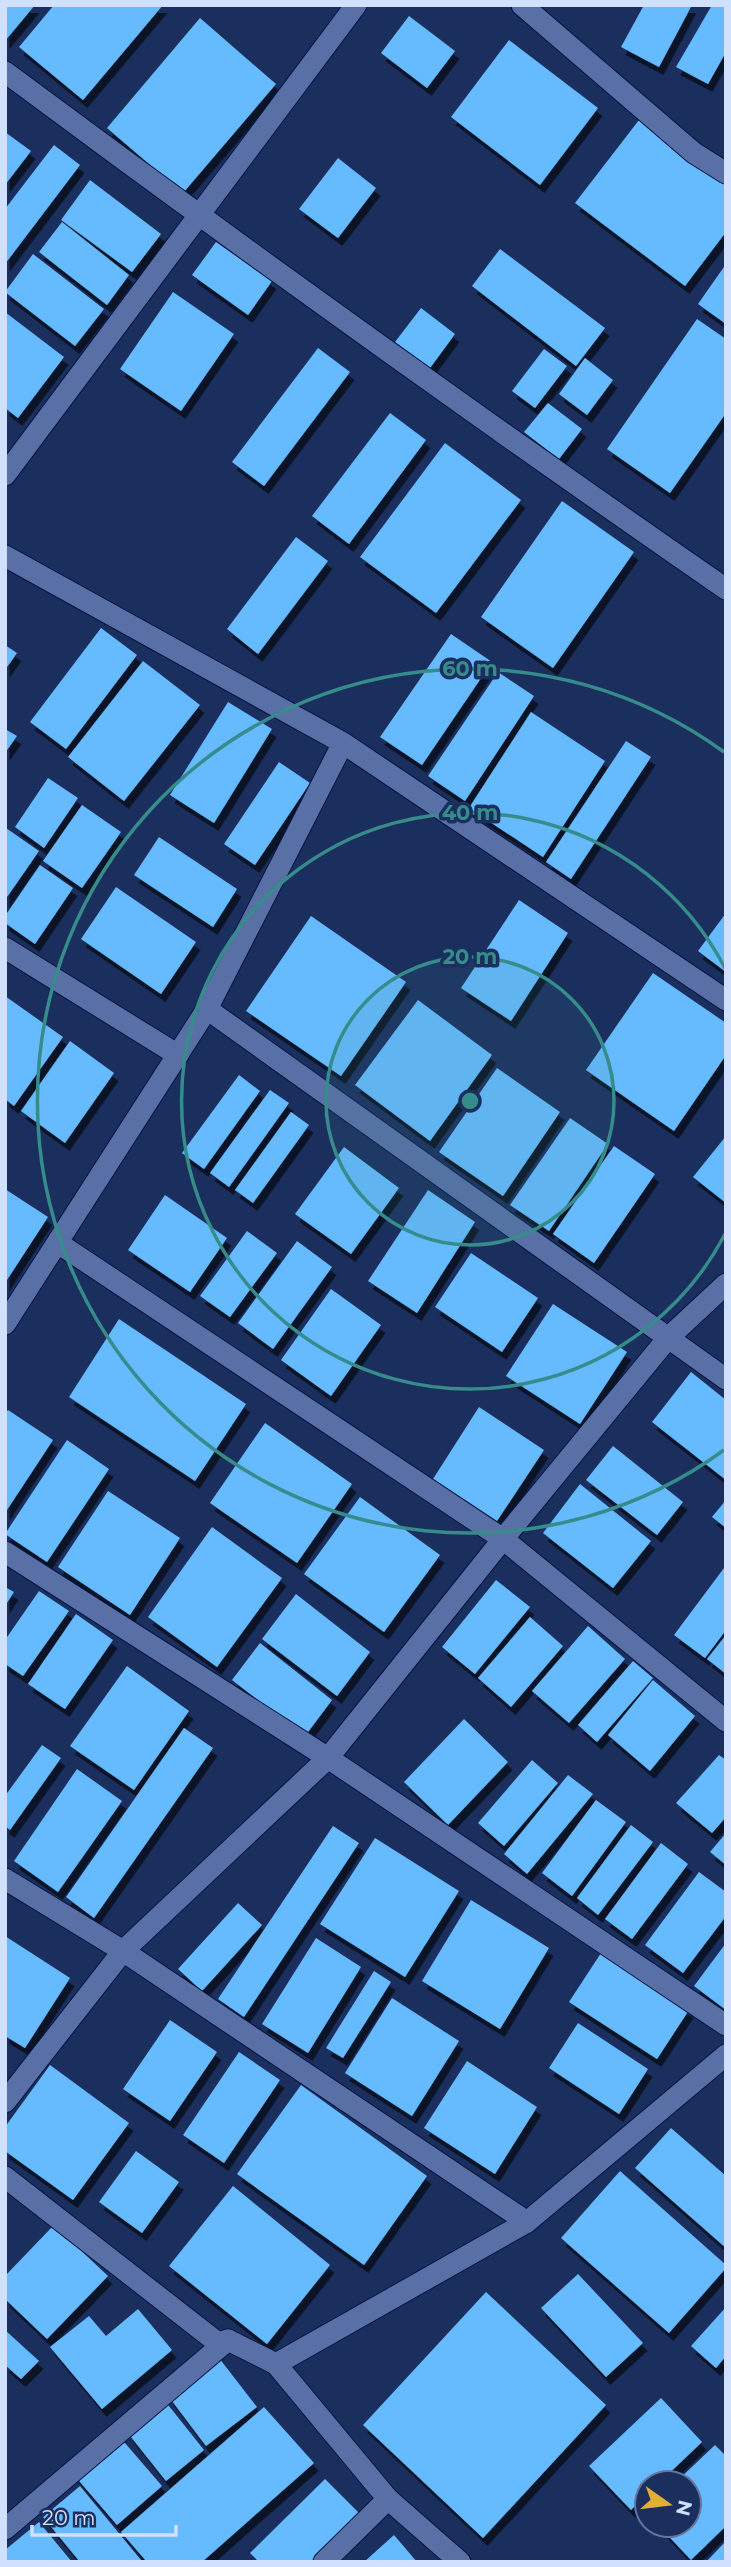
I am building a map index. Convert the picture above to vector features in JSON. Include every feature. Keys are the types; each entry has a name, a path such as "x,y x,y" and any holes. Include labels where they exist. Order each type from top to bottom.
{"street":[{"path":"5,475 356,5"},
{"path":"522,5 694,153 726,173"},
{"path":"5,72 199,216 726,589"},
{"path":"5,556 343,743 726,1000"},
{"path":"5,1324 207,1009 343,743"},
{"path":"5,948 178,1055"},
{"path":"207,1009 726,1379"},
{"path":"58,1243 502,1539 726,1721"},
{"path":"5,2102 123,1951 328,1758 502,1539 668,1338 726,1284"},
{"path":"5,1552 328,1758 726,2025"},
{"path":"5,1879 123,1951 527,2222"},
{"path":"276,2364 527,2222 726,2054"},
{"path":"5,2178 218,2343 228,2340 276,2364 388,2499 460,2562"},
{"path":"5,2529 228,2340"},
{"path":"324,2562 388,2499"}],"building":[{"path":"5,5 35,5 5,41"},
{"path":"54,5 163,5 83,100 19,47"},
{"path":"644,5 692,5 659,67 621,47"},
{"path":"712,5 726,5 726,52 708,84 676,67"},
{"path":"409,16 455,51 427,88 381,53"},
{"path":"200,18 276,84 183,193 107,128"},
{"path":"509,40 598,108 540,185 451,117"},
{"path":"639,120 726,186 726,232 685,286 575,203"},
{"path":"5,132 31,151 5,185"},
{"path":"54,145 80,165 5,264 5,209"},
{"path":"338,158 376,188 338,238 299,209"},
{"path":"90,180 161,234 132,272 61,220"},
{"path":"62,222 129,275 107,305 39,252"},
{"path":"216,242 272,281 248,315 192,275"},
{"path":"500,249 605,328 576,366 472,286"},
{"path":"33,254 104,309 75,346 5,292"},
{"path":"726,264 726,324 698,304"},
{"path":"173,292 234,334 181,411 120,369"},
{"path":"421,308 455,334 430,368 395,342"},
{"path":"5,312 64,357 18,418 5,408"},
{"path":"697,319 726,339 726,413 670,493 607,449"},
{"path":"318,348 350,372 264,486 232,462"},
{"path":"544,349 567,366 535,408 512,391"},
{"path":"585,358 613,380 587,415 559,394"},
{"path":"548,403 582,429 559,459 524,432"},
{"path":"390,413 426,440 349,544 312,516"},
{"path":"445,443 521,500 436,613 360,557"},
{"path":"562,501 634,552 553,668 481,617"},
{"path":"296,537 328,561 258,654 227,629"},
{"path":"101,628 137,655 66,749 30,722"},
{"path":"451,634 492,662 422,765 380,737"},
{"path":"5,645 17,653 5,670"},
{"path":"143,661 200,705 124,801 68,757"},
{"path":"498,672 534,696 465,801 428,776"},
{"path":"228,702 272,729 214,823 170,795"},
{"path":"531,712 605,761 543,857 469,808"},
{"path":"5,729 17,736 5,753"},
{"path":"626,741 651,757 571,879 546,862"},
{"path":"279,762 310,783 255,865 224,844"},
{"path":"48,778 78,798 44,848 15,827"},
{"path":"82,805 121,832 82,888 43,861"},
{"path":"5,829 39,851 5,900"},
{"path":"159,837 237,889 213,927 134,875"},
{"path":"40,865 73,888 35,944 5,923 5,916"},
{"path":"116,887 196,942 161,994 81,939"},
{"path":"519,900 568,933 511,1021 461,988"},
{"path":"726,913 726,972 698,951"},
{"path":"311,916 406,982 341,1076 246,1011"},
{"path":"653,973 726,1023 726,1055 674,1131 586,1070"},
{"path":"5,996 63,1037 14,1106 5,1099"},
{"path":"418,1000 492,1055 430,1141 355,1085"},
{"path":"70,1041 114,1073 65,1143 21,1111"},
{"path":"497,1068 560,1112 503,1196 439,1152"},
{"path":"239,1075 260,1091 204,1169 182,1153"},
{"path":"270,1090 289,1103 229,1187 210,1173"},
{"path":"291,1112 309,1125 253,1203 235,1190"},
{"path":"570,1118 608,1144 549,1231 510,1205"},
{"path":"726,1136 726,1203 693,1177"},
{"path":"614,1146 655,1174 594,1263 553,1234"},
{"path":"344,1147 399,1188 351,1254 295,1214"},
{"path":"5,1189 48,1217 5,1283"},
{"path":"428,1190 475,1222 417,1313 368,1281"},
{"path":"165,1195 227,1238 190,1292 128,1250"},
{"path":"247,1231 277,1253 230,1317 200,1296"},
{"path":"297,1241 332,1267 273,1349 238,1323"},
{"path":"471,1253 538,1298 502,1352 435,1307"},
{"path":"331,1289 381,1325 331,1396 281,1360"},
{"path":"553,1304 627,1352 580,1424 506,1376"},
{"path":"119,1319 246,1404 195,1481 69,1397"},
{"path":"691,1372 726,1400 726,1480 652,1422"},
{"path":"479,1407 544,1450 497,1521 433,1479"},
{"path":"8,1410 53,1440 5,1513 5,1414"},
{"path":"265,1423 352,1484 297,1563 210,1503"},
{"path":"67,1440 109,1469 47,1562 5,1534"},
{"path":"613,1446 683,1502 657,1535 586,1480"},
{"path":"580,1484 651,1541 613,1588 543,1533"},
{"path":"108,1491 180,1538 130,1615 58,1567"},
{"path":"360,1497 440,1555 384,1632 304,1574"},
{"path":"726,1500 726,1528 712,1517"},
{"path":"212,1527 282,1578 217,1667 148,1617"},
{"path":"724,1568 726,1630 705,1658 674,1635"},
{"path":"496,1580 530,1607 475,1674 442,1647"},
{"path":"5,1587 14,1592 5,1606"},
{"path":"39,1591 69,1611 23,1676 5,1664 5,1640"},
{"path":"296,1594 370,1652 337,1696 262,1639"},
{"path":"76,1614 113,1640 65,1709 28,1684"},
{"path":"530,1617 563,1646 511,1707 478,1678"},
{"path":"588,1626 625,1659 569,1723 532,1691"},
{"path":"726,1635 726,1674 707,1659"},
{"path":"260,1643 332,1700 305,1736 232,1680"},
{"path":"633,1661 653,1678 597,1742 578,1725"},
{"path":"127,1666 189,1711 134,1790 70,1746"},
{"path":"653,1680 695,1716 650,1771 608,1735"},
{"path":"464,1719 508,1762 448,1825 404,1782"},
{"path":"184,1728 213,1748 94,1918 66,1897"},
{"path":"42,1745 61,1758 10,1830 5,1826 5,1796"},
{"path":"719,1755 726,1760 726,1817 712,1833 676,1803"},
{"path":"532,1760 558,1783 504,1846 478,1823"},
{"path":"77,1769 122,1801 58,1892 14,1861"},
{"path":"568,1775 593,1794 527,1874 504,1854"},
{"path":"596,1800 626,1822 572,1896 542,1873"},
{"path":"631,1825 653,1842 598,1915 577,1898"},
{"path":"333,1826 359,1843 244,2017 218,1999"},
{"path":"726,1833 726,1865 710,1852"},
{"path":"375,1838 459,1891 405,1977 320,1924"},
{"path":"661,1843 688,1864 632,1939 605,1919"},
{"path":"699,1872 726,1892 726,1916 683,1973 645,1945"},
{"path":"471,1900 549,1948 500,2029 422,1981"},
{"path":"238,1903 262,1925 202,1991 178,1969"},
{"path":"5,1936 70,1978 25,2048 5,2036"},
{"path":"316,1938 361,1967 308,2053 262,2024"},
{"path":"726,1943 726,2010 694,1986"},
{"path":"601,1953 689,2010 657,2059 569,2002"},
{"path":"374,1971 391,1982 343,2058 326,2048"},
{"path":"392,1998 459,2041 412,2116 345,2073"},
{"path":"170,2020 217,2052 170,2121 123,2089"},
{"path":"578,2023 648,2069 619,2114 549,2068"},
{"path":"239,2052 280,2080 224,2163 183,2135"},
{"path":"467,2061 537,2107 495,2174 424,2128"},
{"path":"50,2065 129,2123 73,2200 5,2151 5,2127"},
{"path":"301,2085 427,2176 364,2265 237,2174"},
{"path":"671,2128 726,2176 726,2248 635,2168"},
{"path":"136,2151 179,2182 142,2233 99,2202"},
{"path":"620,2171 726,2265 669,2333 561,2238"},
{"path":"233,2186 330,2265 267,2344 169,2266"},
{"path":"54,2225 108,2276 47,2339 5,2299 5,2276"},
{"path":"578,2274 643,2343 606,2377 541,2308"},
{"path":"486,2292 606,2405 483,2538 363,2425"},
{"path":"726,2307 726,2356 716,2368 691,2346"},
{"path":"138,2309 172,2350 102,2409 50,2347 89,2316 106,2336"},
{"path":"5,2330 39,2361 21,2379 5,2365"},
{"path":"219,2358 257,2407 206,2446 169,2397"},
{"path":"661,2398 702,2442 674,2469 633,2469 631,2510 589,2466"},
{"path":"165,2401 204,2450 166,2481 127,2432"},
{"path":"264,2407 314,2463 202,2562 147,2562 121,2532"},
{"path":"119,2436 162,2486 117,2525 74,2475"},
{"path":"715,2445 726,2456 726,2526 691,2560 671,2539 703,2539 703,2469 690,2469"},
{"path":"325,2479 360,2514 313,2562 259,2562 250,2553"},
{"path":"80,2486 141,2560 139,2562 80,2562 43,2517"},
{"path":"39,2522 72,2562 5,2562 5,2550"},
{"path":"394,2535 417,2562 364,2562"},
{"path":"726,2541 726,2562 706,2562"}]}
